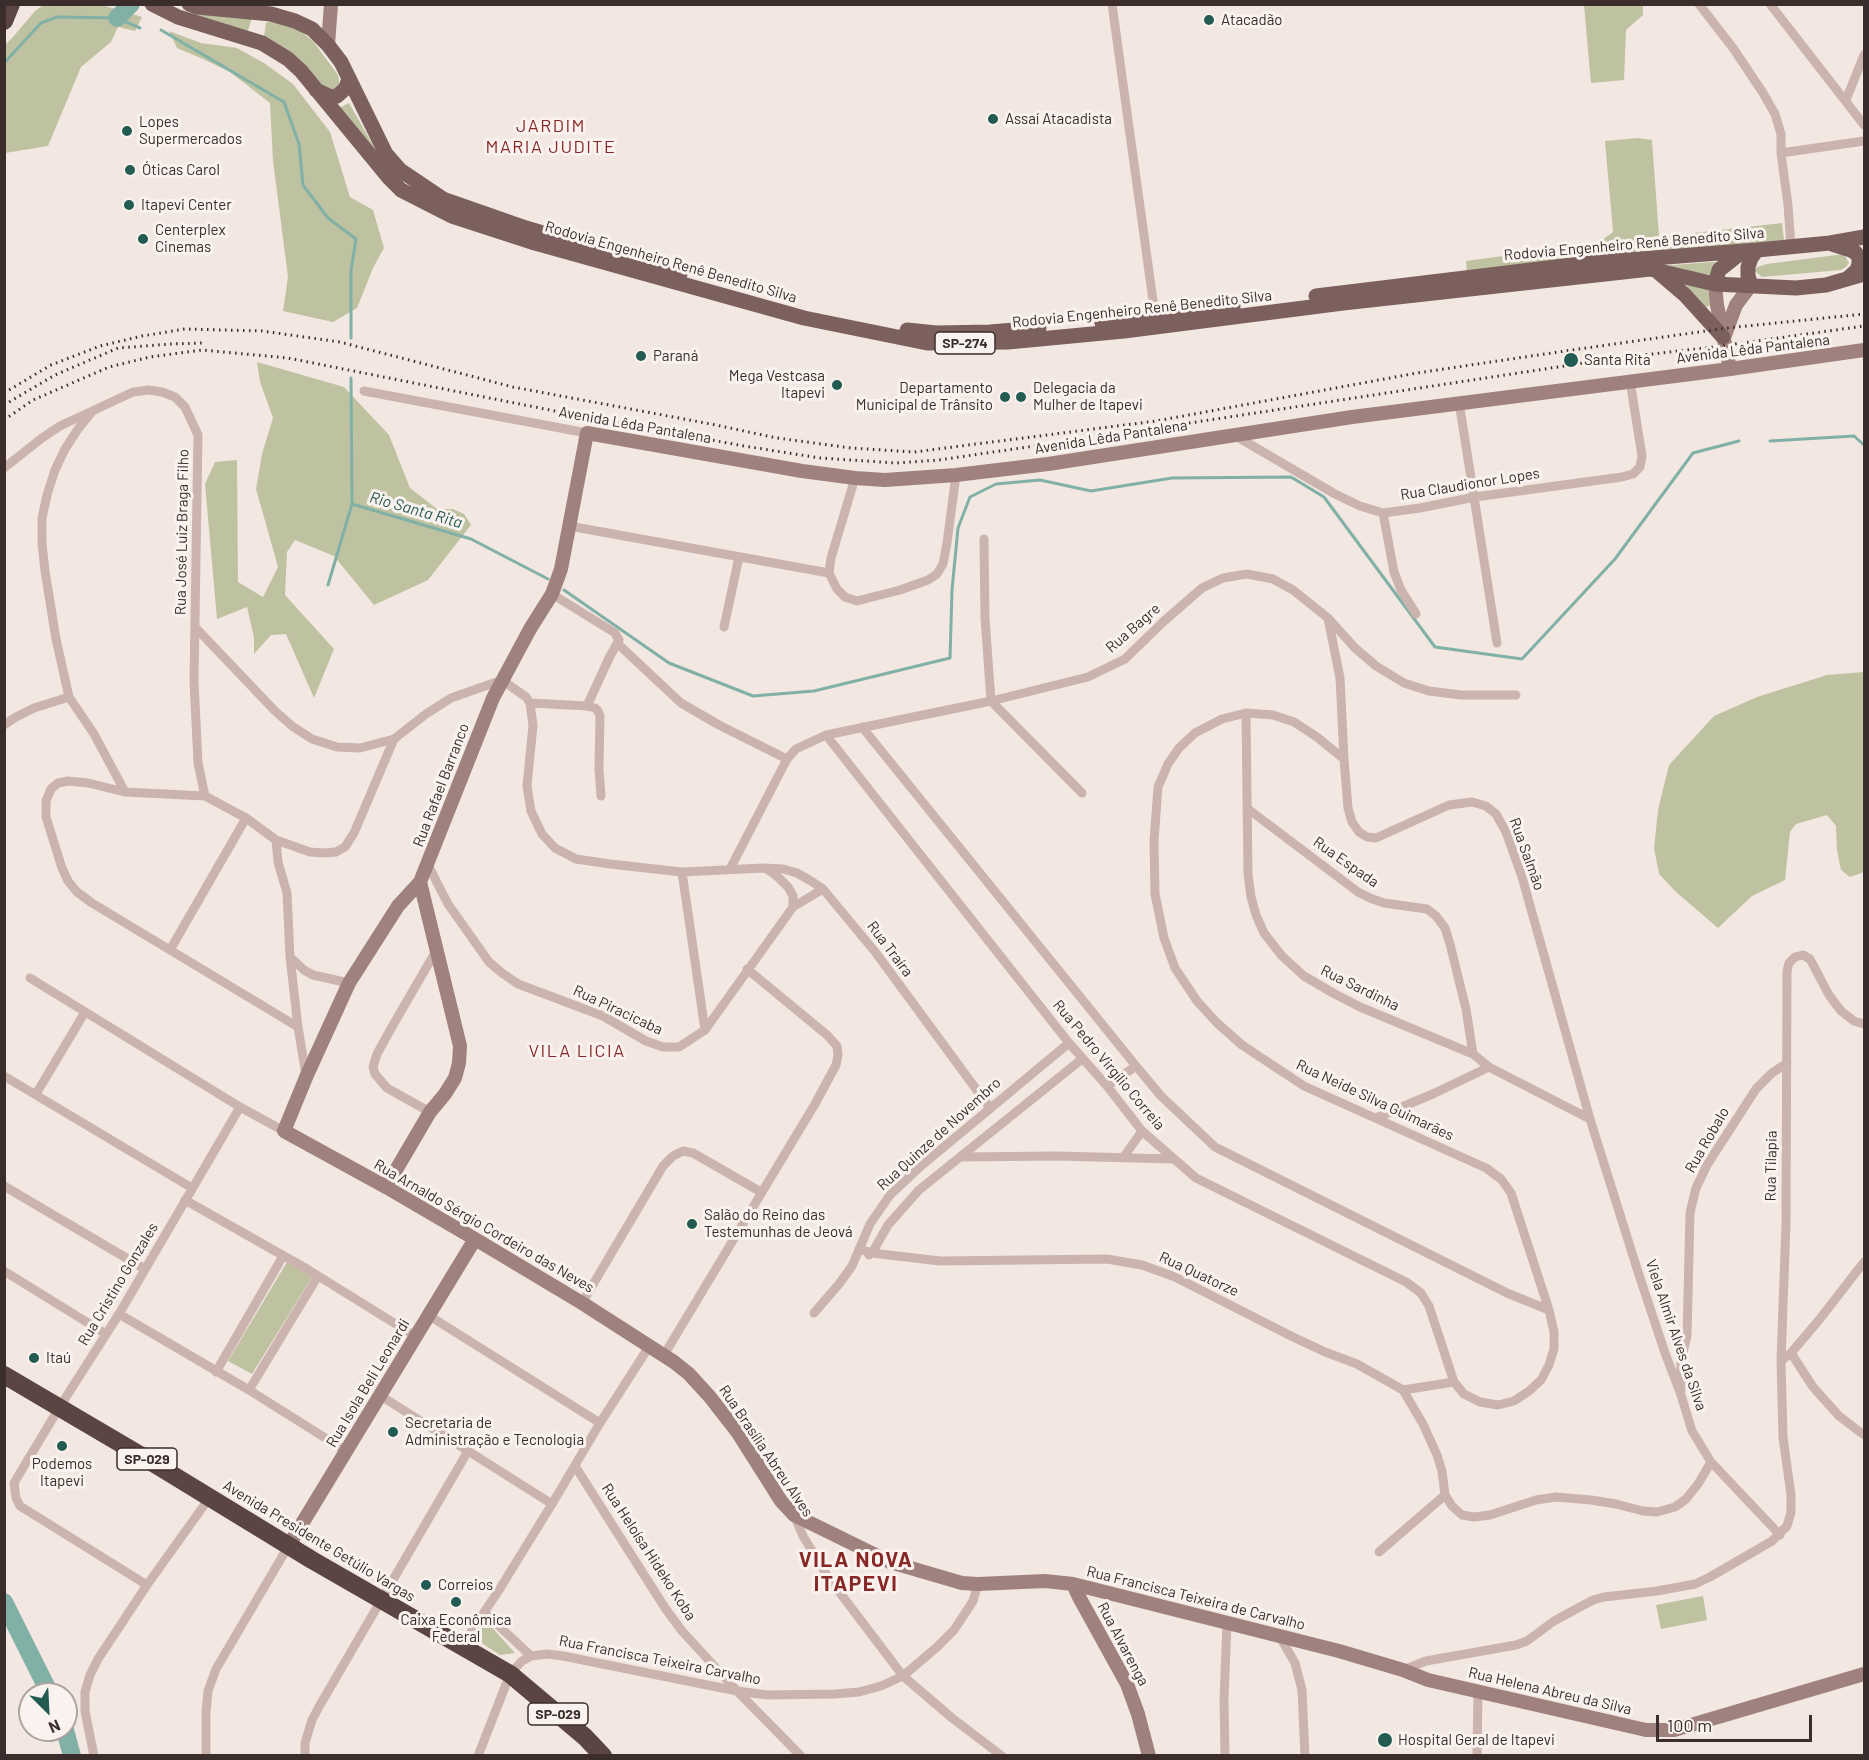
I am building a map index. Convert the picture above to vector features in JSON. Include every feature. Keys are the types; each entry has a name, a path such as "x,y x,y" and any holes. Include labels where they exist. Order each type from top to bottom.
{"highway":[{"name":"Avenida Presidente Getúlio Vargas","path":"4,1375 460,1647 510,1674 603,1755"}],"main road":[{"name":"Rodovia Engenheiro Renê Benedito Silva","path":"152,4 178,17 262,43 288,59 301,71 375,164 401,190 452,216 558,249 793,315 840,327 927,343 1008,342 1124,331 1343,303 1650,269 1715,284 1796,288 1826,285 1864,274"},
{"name":"Rodovia Engenheiro Renê Benedito Silva","path":"189,4 196,7 271,14 312,29 341,62 386,154 400,170 443,199 526,228 777,301 859,321 920,332 990,332 1112,322 1589,263 1750,251 1830,243 1864,237"},
{"path":"262,43 256,37 256,30 259,23 271,14"},
{"path":"316,90 331,97 337,96 346,88 349,78"},
{"path":"1830,243 1851,250 1859,258 1857,270 1845,281"},
{"path":"1715,284 1719,270 1750,251 1748,276 1751,285"},
{"path":"1658,272 1685,296 1724,338"}],"street":[{"path":"328,45 331,4"},
{"path":"1112,4 1155,315"},
{"path":"1700,4 1733,48 1775,114 1781,134 1791,247"},
{"path":"1770,4 1864,125"},
{"path":"1846,100 1864,55"},
{"path":"1781,153 1864,141"},
{"path":"1715,284 1730,369"},
{"path":"1724,338 1736,305 1751,285"},
{"name":"Avenida Lêda Pantalena","path":"364,391 802,471 885,480 956,475 1048,464 1459,402 1864,350"},
{"name":"Rua Claudionor Lopes","path":"1234,435 1335,494 1360,506 1383,513 1420,508 1475,497 1633,474 1641,467 1642,456 1630,381"},
{"name":"Rua José Luiz Braga Filho","path":"4,468 60,426 133,392 149,390 162,392 175,397 185,407 198,435 194,681 198,763 205,796"},
{"path":"1459,402 1497,644"},
{"path":"93,412 78,429 55,470 46,495 42,518 42,543 58,646 69,697 93,734 125,792"},
{"name":"Rua Rafael Barranco","path":"284,1131 306,1075 349,983 392,916 420,882 502,680 552,594 561,570 587,433"},
{"path":"855,478 831,558 829,573 837,589 845,597 857,601 928,580 937,574 943,564 948,543 956,475"},
{"path":"1383,513 1394,572 1401,590 1416,614"},
{"path":"569,526 829,573"},
{"path":"984,539 985,618 992,701 1082,793"},
{"path":"724,627 739,557"},
{"name":"Rua Bagre","path":"730,870 788,759 796,748 826,735 992,701 1088,677 1125,659 1202,588 1223,578 1247,574 1273,579 1293,590 1328,618 1355,648 1376,666 1404,683 1429,691 1461,695 1516,695"},
{"path":"552,594 615,633 620,640 587,706"},
{"name":"Rua Salmão","path":"1328,618 1340,678 1348,808 1352,822 1359,832 1367,837 1376,837 1449,805 1472,802 1486,806 1496,814 1506,832 1522,877 1590,1119"},
{"path":"195,627 292,726 312,739 337,747 360,748 394,739 451,698 502,680 526,697 530,703 595,708 600,716 601,796"},
{"path":"618,644 681,703 719,725 788,759"},
{"path":"4,725 34,708 69,697"},
{"name":"Rua Traíra","path":"530,703 533,725 527,786 531,811 542,834 555,848 576,859 682,872 764,868 783,869 797,873 823,889 876,952 990,1108"},
{"name":"Rua Neide Silva Guimarães","path":"1344,759 1293,722 1273,715 1246,713 1222,719 1195,733 1179,748 1168,764 1158,787 1154,841 1155,894 1164,938 1176,968 1197,1001 1242,1046 1304,1086 1486,1168 1501,1179 1511,1192 1549,1310 1554,1332 1554,1350 1541,1380 1514,1401 1498,1405 1480,1402 1464,1394 1454,1382"},
{"name":"Rua Sardinha","path":"1246,713 1248,874 1251,897 1264,933 1282,956 1304,976 1333,993 1360,1007 1473,1054 1489,1067 1590,1119"},
{"name":"Rua Pedro Virgílio Correia","path":"862,727 1161,1096 1215,1147 1497,1288 1549,1310"},
{"name":"Rua Pedro Virgílio Correia","path":"826,735 1069,1043 1142,1131 1196,1178 1406,1282 1421,1293 1432,1315 1454,1382"},
{"path":"298,1027 77,892 68,881 62,868 46,817 46,801 51,789 58,783 68,781 88,783 125,792 205,796 246,818 276,840 310,852 336,852 345,847 354,833 394,739"},
{"name":"Rua Espada","path":"1248,809 1358,892 1384,903 1427,909 1436,916 1450,944 1464,999 1473,1054"},
{"path":"170,950 246,818"},
{"path":"276,840 287,893 290,957 306,1075"},
{"name":"Rua Piracicaba","path":"428,865 448,904 489,962 518,984 603,1016 646,1041 663,1047 679,1047 705,1030 793,907 823,889"},
{"path":"764,868 788,887 793,896 793,907"},
{"path":"682,872 705,1030"},
{"path":"386,1187 430,1112 445,1094 459,1063 460,1046 420,882"},
{"path":"430,1112 387,1088 375,1074 373,1067 377,1054 436,951"},
{"name":"Rua Tilapia","path":"1780,1535 1787,1526 1791,1512 1783,1437 1781,1361 1786,1224 1787,971 1789,963 1795,957 1803,955 1810,959 1829,995 1841,1011 1854,1021 1864,1024"},
{"path":"290,957 313,975 349,983"},
{"path":"664,1355 815,1104 836,1065 837,1046 827,1035 747,969"},
{"path":"30,978 240,1107 284,1131"},
{"path":"36,1094 85,1012"},
{"name":"Rua Quinze de Novembro","path":"852,1266 870,1224 891,1195 921,1166 1069,1043"},
{"name":"Rua Quinze de Novembro","path":"814,1312 852,1266 872,1253 888,1225 919,1190 1082,1059"},
{"name":"Rua Robalo","path":"1682,1395 1682,1361 1687,1336 1690,1213 1696,1188 1707,1165 1756,1089 1772,1073 1787,1063"},
{"path":"1107,1086 1136,1066"},
{"path":"1376,1118 1435,1094 1489,1067"},
{"path":"4,1076 192,1188"},
{"name":"Rua Cristino Gonzales","path":"147,1586 20,1506 14,1491 14,1483 58,1408 119,1314 240,1107"},
{"name":"Viela Almir Alves da Silva","path":"1590,1119 1639,1275 1665,1353 1682,1395 1692,1431 1711,1462 1780,1535"},
{"name":"Rua Arnaldo Sérgio Cordeiro das Neves","path":"284,1131 475,1239 664,1355"},
{"path":"1124,1158 1142,1131"},
{"path":"582,1303 663,1166 673,1156 683,1151 693,1153 761,1192"},
{"path":"962,1157 1057,1156 1173,1159"},
{"path":"4,1186 145,1269"},
{"path":"185,1200 318,1276 415,1336"},
{"name":"Rua Isola Beli Leonardi","path":"289,1545 475,1239"},
{"name":"Rua Quatorze","path":"859,1249 872,1253 940,1261 1107,1259 1142,1265 1175,1277 1291,1336 1357,1364 1403,1389"},
{"path":"216,1372 283,1256"},
{"path":"1781,1361 1791,1353 1864,1262"},
{"path":"4,1271 106,1334"},
{"path":"249,1390 318,1276"},
{"path":"119,1314 249,1390 346,1451"},
{"path":"428,1315 600,1423"},
{"path":"460,1647 650,1345"},
{"path":"1791,1353 1814,1387 1839,1416 1864,1435"},
{"name":"Rua Brasília Abreu Alves","path":"664,1355 689,1374 738,1433 781,1501 794,1515 802,1536 828,1577 903,1676 952,1718 1002,1755"},
{"path":"1454,1382 1403,1389 1437,1455 1445,1495 1462,1515 1474,1517 1490,1515 1536,1500 1556,1497 1599,1501 1657,1512 1675,1507 1686,1499 1711,1462"},
{"path":"381,1396 552,1504"},
{"path":"305,1755 305,1743 312,1720 468,1451"},
{"name":"Rua Heloísa Hideko Koba","path":"575,1466 682,1631 737,1691 801,1755"},
{"path":"1379,1552 1445,1495"},
{"path":"94,1755 85,1711 85,1692 90,1675 98,1659 147,1586 210,1497"},
{"path":"794,1515 890,1562 946,1580 978,1584"},
{"path":"1403,1670 1426,1661 1527,1641 1554,1621 1593,1600 1695,1584 1780,1535"},
{"path":"207,1755 208,1691 216,1669 289,1545"},
{"name":"Rua Francisca Teixeira de Carvalho","path":"978,1584 1045,1581 1073,1584 1320,1646 1403,1670"},
{"name":"Rua Francisca Teixeira Carvalho","path":"531,1656 547,1654 563,1656 767,1695 859,1692 881,1686 903,1676 954,1630 973,1601 978,1584"},
{"name":"Rua Alvarenga","path":"1073,1584 1127,1684 1149,1755"},
{"path":"478,1755 510,1674 522,1661 531,1656 484,1612"},
{"path":"1225,1755 1224,1699 1227,1623"},
{"path":"1280,1637 1294,1663 1302,1690 1305,1755"},
{"name":"Rua Helena Abreu da Silva","path":"1403,1670 1428,1680 1478,1692 1659,1731 1674,1730 1703,1722 1864,1674"},
{"path":"1477,1755 1478,1692"}],"green space":[{"path":"45,4 102,5 142,17 135,31 118,27 111,42 81,67 48,146 5,153 5,45 35,11"},
{"path":"1584,5 1643,5 1643,15 1626,30 1624,80 1591,83"},
{"path":"185,14 252,17 247,35"},
{"path":"273,20 297,28 313,41 338,75 340,86 327,93 264,37 266,23"},
{"path":"169,31 201,43 237,48 264,63 293,84 330,132 350,197 373,210 384,248 373,268 357,308 333,322 283,311 288,277 273,161 270,103 230,72 177,48"},
{"path":"349,103 381,159 339,108"},
{"path":"1638,138 1652,140 1659,237 1782,223 1784,240 1467,272 1466,261 1598,243 1613,232 1605,141"},
{"path":"1844,254 1849,263 1841,270 1762,277 1755,271 1757,267 1767,264"},
{"path":"1726,261 1712,275 1659,266"},
{"path":"1685,284 1708,289 1711,305 1706,307"},
{"path":"257,362 344,387 389,435 410,488 437,509 453,509 464,514 471,525 428,580 374,605 334,556 295,540 287,552 285,595 334,649 314,698 286,634 271,635 254,654 254,637 247,607 217,619 205,484 215,462 237,460 238,582 263,597 278,567 256,489 262,454 273,418 260,382"},
{"path":"1864,672 1864,872 1850,877 1841,870 1836,826 1827,815 1796,824 1790,832 1785,880 1752,896 1718,928 1676,892 1659,874 1654,848 1658,810 1669,765 1714,716 1757,697 1827,675"},
{"path":"287,1262 312,1277 252,1374 228,1361"},
{"path":"1703,1596 1707,1620 1661,1629 1656,1605"},
{"path":"487,1622 515,1653 500,1655 474,1638"}],"waterway":[{"path":"117,18 131,4"},
{"path":"4,63 41,23 57,17 117,18 140,28"},
{"path":"161,30 284,102 299,144 303,185 328,218 356,239 351,271 351,338"},
{"path":"351,378 352,504"},
{"path":"1770,441 1854,436 1864,445"},
{"path":"564,590 669,663 753,696 814,691 950,658 952,590 958,528 970,497 996,484 1040,480 1091,491 1172,478 1291,477 1324,497 1435,647 1522,659 1615,559 1693,453 1739,441"},
{"name":"Rio Santa Rita","path":"328,585 352,504 471,539 548,579"},
{"path":"4,1602 44,1682"},
{"path":"68,1742 72,1756"}],"railway":[{"path":"4,393 51,365 100,346 185,329 262,331 340,342 513,387 777,438 851,448 914,452 1156,421 1417,373 1565,351 1727,328 1864,314"},
{"path":"1183,424 1617,358 1864,326"},
{"path":"4,405 55,375 118,348 202,343"},
{"path":"4,420 33,400 109,367 150,357 202,350 288,358 565,413 820,458 896,463 939,460 1041,445"}],"place":[{"name":"Atacadão","path":"1209,20"},
{"name":"Assaí Atacadista","path":"993,119"},
{"name":"Lopes Supermercados","path":"127,131"},
{"name":"Óticas Carol","path":"130,170"},
{"name":"Itapevi Center","path":"129,205"},
{"name":"Centerplex Cinemas","path":"143,239"},
{"name":"Paraná","path":"641,356"},
{"name":"Santa Rita","path":"1571,360"},
{"name":"Mega Vestcasa Itapevi","path":"837,385"},
{"name":"Departamento Municipal de Trânsito","path":"1005,397"},
{"name":"Delegacia da Mulher de Itapevi","path":"1021,397"},
{"name":"Salão do Reino das Testemunhas de Jeová","path":"692,1224"},
{"name":"Itaú","path":"34,1358"},
{"name":"Secretaria de Administração e Tecnologia","path":"393,1432"},
{"name":"Podemos Itapevi","path":"62,1446"},
{"name":"Correios","path":"426,1585"},
{"name":"Caixa Econômica Federal","path":"456,1602"},
{"name":"Hospital Geral de Itapevi","path":"1385,1740"}],"district":[{"name":"JARDIM MARIA JUDITE","path":"551,136"},
{"name":"VILA LICIA","path":"577,1051"},
{"name":"VILA NOVA ITAPEVI","path":"856,1572"}]}
